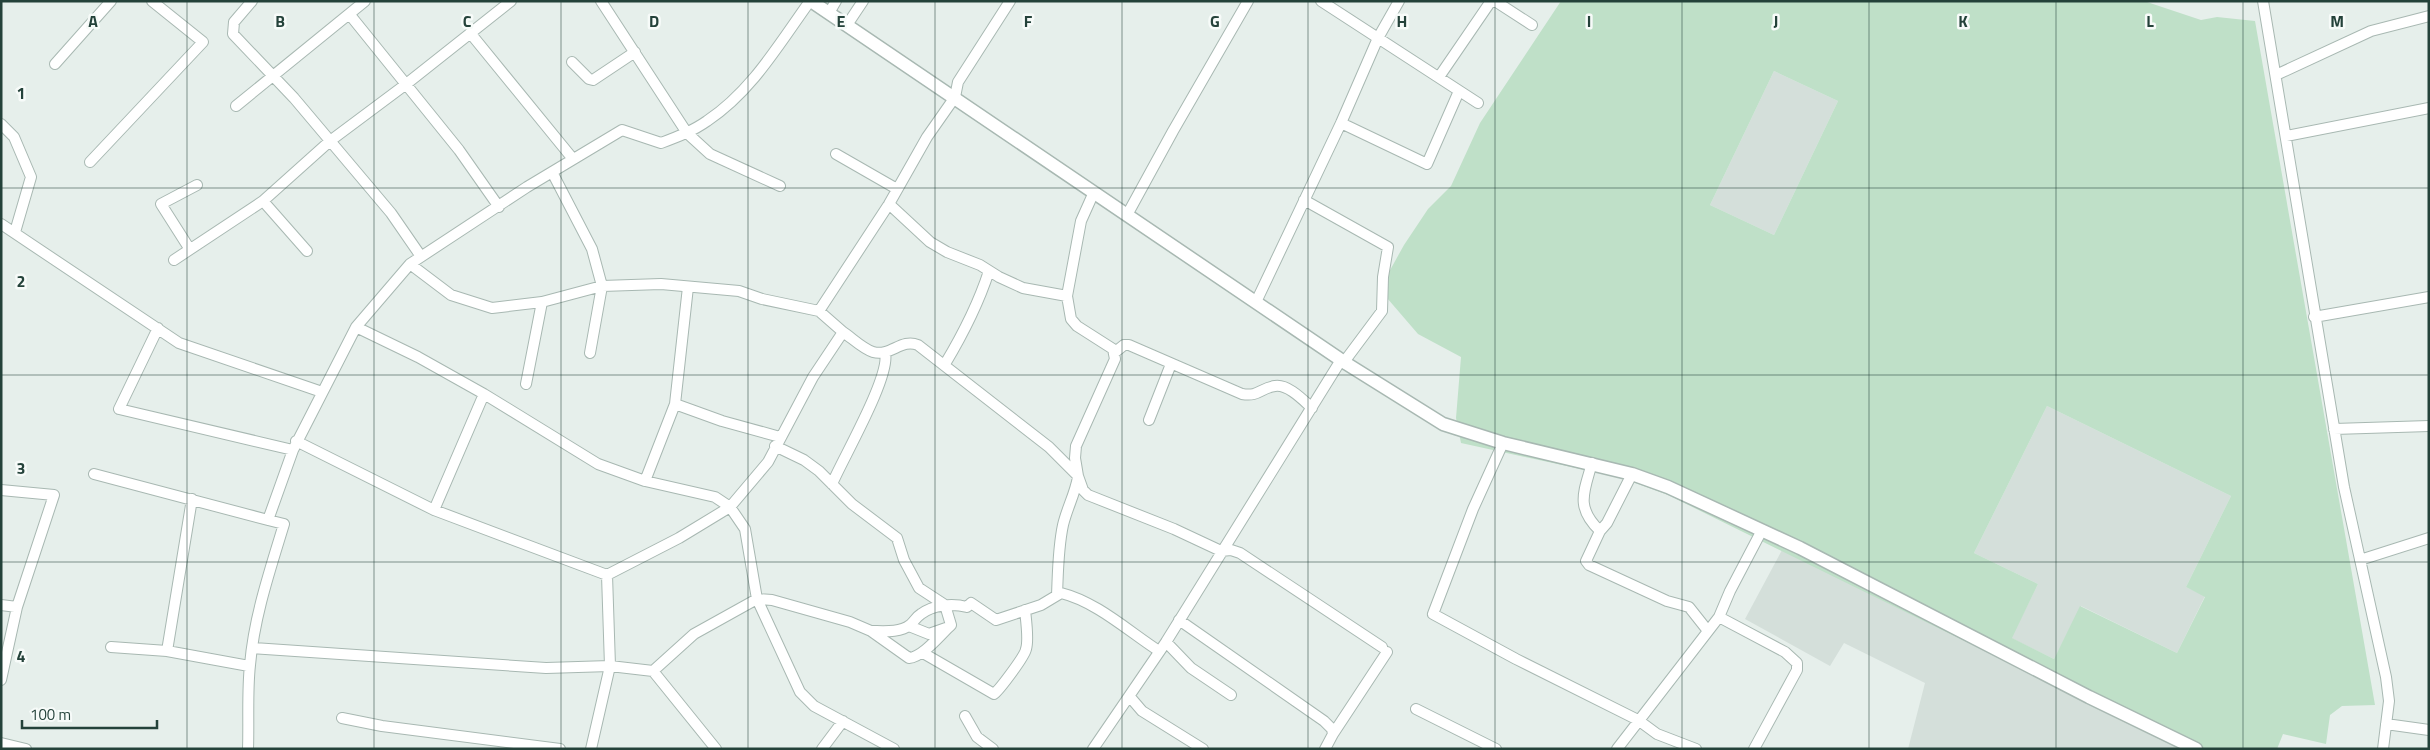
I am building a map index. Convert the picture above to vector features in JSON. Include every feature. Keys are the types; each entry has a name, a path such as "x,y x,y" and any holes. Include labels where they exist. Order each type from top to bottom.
{"street":[{"path":"55,64 111,1"},
{"path":"90,162 203,42 152,1"},
{"path":"252,1 234,22 233,34 272,75 391,213 420,255"},
{"path":"236,106 365,1"},
{"path":"174,260 189,248 263,201 330,141 471,34 511,1"},
{"path":"601,1 687,133 710,154 780,186"},
{"path":"268,520 295,446 356,327 410,264 420,255 622,130 661,143 687,133 708,121 750,83 771,58 811,1 1343,361 1443,424 1503,443 1592,462 1668,487 1762,530 2028,664 2089,697 2196,749"},
{"path":"829,13 836,1"},
{"path":"847,25 863,1"},
{"path":"819,311 889,204 927,136 955,97 958,82 1010,1"},
{"path":"1127,215 1172,131 1248,1"},
{"path":"1321,1 1478,103"},
{"path":"1256,302 1342,123 1378,38 1399,1"},
{"path":"1439,77 1491,1"},
{"path":"1495,1 1532,25"},
{"path":"2263,1 2334,429 2360,560 2386,676 2388,701 2383,749"},
{"path":"350,15 459,150 499,207"},
{"path":"2276,74 2371,31 2429,16"},
{"path":"471,34 573,159"},
{"path":"572,62 589,80 592,80 635,52"},
{"path":"1342,123 1426,164 1459,91"},
{"path":"2286,136 2429,108"},
{"path":"1,124 14,137 31,177 15,232"},
{"path":"836,154 897,189"},
{"path":"552,172 592,249 602,286 590,353"},
{"path":"189,248 161,204 197,185"},
{"path":"1094,192 1081,221 1067,296 1071,319 1077,326 1112,349 1114,353 1113,366 1076,446 1075,458 1083,490 1095,499 1174,529 1221,551 1231,550 1240,553 1385,650 1325,749"},
{"path":"1093,749 1130,697 1343,361 1382,311 1383,277 1388,247 1304,200"},
{"path":"263,201 307,251"},
{"path":"889,204 930,242 947,252 980,265 1023,288 1067,296"},
{"path":"1,224 179,343 322,392"},
{"path":"410,264 451,295 492,308 542,302 602,286 661,284 739,291 762,299 819,311 843,332 872,352 884,353 904,343 914,343 945,364 1049,447 1078,476"},
{"path":"945,364 966,328 989,271"},
{"path":"645,482 675,404 688,287"},
{"path":"2314,317 2429,298"},
{"path":"526,384 542,302"},
{"path":"356,327 418,357 484,394 598,464 645,482 715,498 730,507 745,529 757,599 800,692 814,706 843,721 876,745 894,749"},
{"path":"158,328 119,409 295,446 434,510 607,574 671,542 730,507 768,462 813,376 843,332"},
{"path":"1114,353 1124,344 1129,345 1242,394 1254,396 1270,387 1278,386 1294,393 1312,408"},
{"path":"832,484 840,464 854,442 879,384 885,366 884,353"},
{"path":"1149,420 1171,364"},
{"path":"434,510 484,394"},
{"path":"675,404 778,441 804,460 874,523 897,538 904,560 920,588 944,605 951,625"},
{"path":"2334,429 2429,426"},
{"path":"1503,443 1472,509 1433,614 1516,660 1638,720 1656,734 1696,749"},
{"path":"1592,462 1583,498 1584,509 1589,521 1600,531"},
{"path":"94,474 284,524 261,600 249,666 248,749"},
{"path":"1632,474 1607,523 1600,531 1586,561 1589,565 1667,602 1689,607 1708,631"},
{"path":"1057,595 1058,559 1063,524 1076,490 1078,476"},
{"path":"1,490 54,495 17,608 1,680"},
{"path":"167,651 192,499"},
{"path":"1617,749 1720,617 1727,598 1762,530"},
{"path":"2360,560 2429,538"},
{"path":"591,749 610,666 607,574"},
{"path":"871,631 894,630 909,626 919,615 944,605 956,604 967,607 971,603 996,620 1041,605 1061,593 1092,606 1162,647 1230,695"},
{"path":"653,671 694,634 757,599 772,600 828,615 871,631 909,658 917,658 951,625"},
{"path":"1,605 17,608"},
{"path":"923,653 994,694 1026,651 1028,636 1025,630 1025,610"},
{"path":"1720,617 1785,652 1797,663 1797,670 1754,749"},
{"path":"1179,620 1324,721 1334,734"},
{"path":"909,626 929,634 951,625"},
{"path":"111,647 167,651 249,666"},
{"path":"252,648 546,668 610,666 653,671 716,749"},
{"path":"1130,697 1142,711 1203,749"},
{"path":"1416,708 1496,749"},
{"path":"965,716 977,737 993,749"},
{"path":"342,718 382,726 560,749"},
{"path":"822,749 843,721"},
{"path":"2386,724 2429,730"},
{"path":"1,743 26,749"}],"shaded area":[{"path":"1774,71 1838,101 1774,235 1710,205"},
{"path":"2047,406 2231,496 2186,587 2205,596 2177,653 2081,606 2054,659 2011,638 2038,584 1974,553"},
{"path":"1782,550 2184,749 1908,749 1925,683 1844,643 1830,666 1745,619"}],"green space":[{"path":"1561,1 2144,1 2201,20 2217,17 2255,21 2375,705 2342,706 2330,715 2326,744 2283,734 2277,749 2184,749 1668,495 1622,478 1461,443 1456,418 1461,357 1418,334 1387,298 1389,272 1428,209 1451,186 1480,123","holes":["1774,71 1838,101 1774,235 1710,205","2047,406 2231,496 2186,587 2205,597 2177,653 2080,606 2054,659 2012,638 2038,584 1974,553"]}]}
